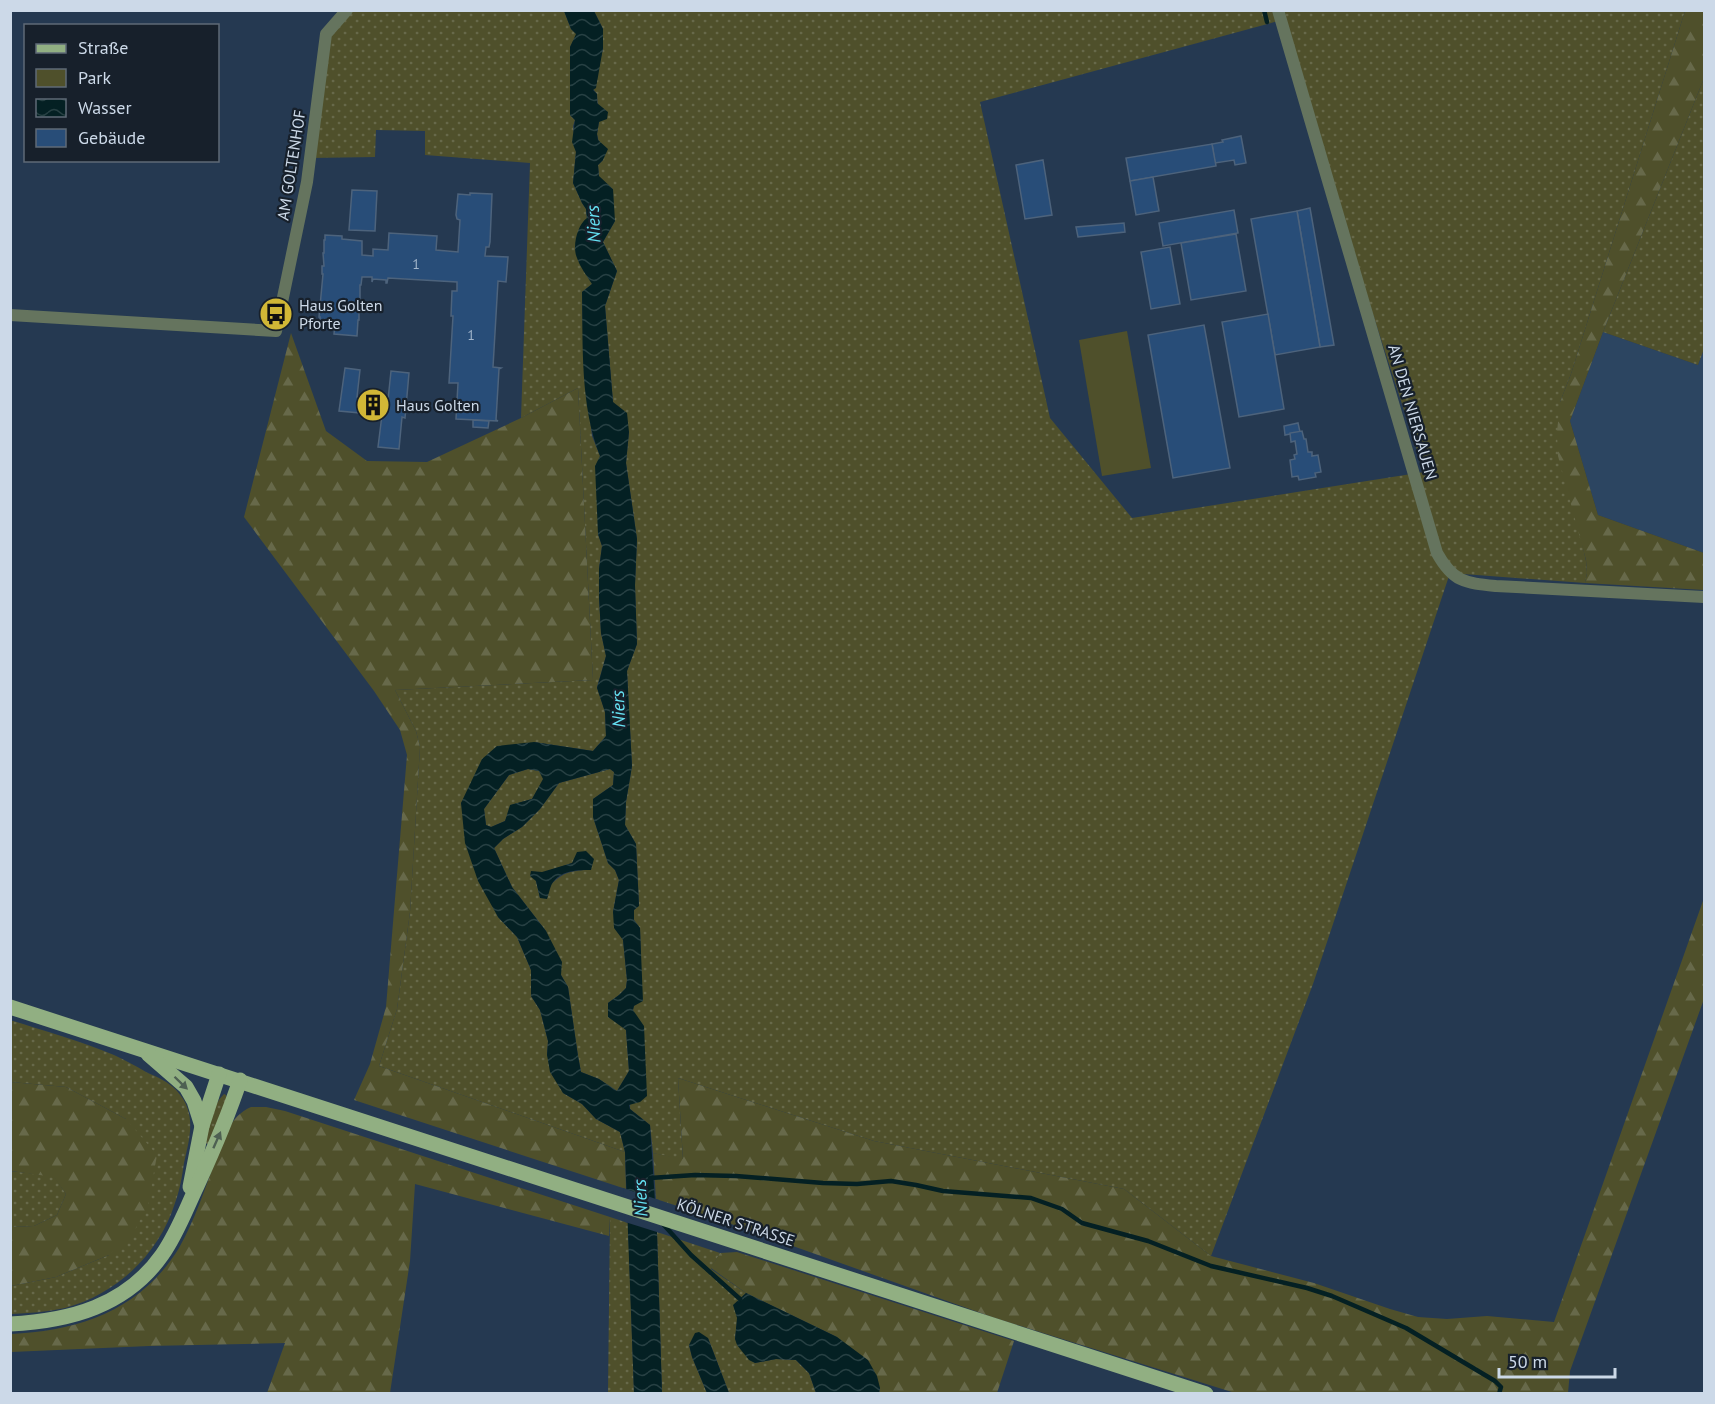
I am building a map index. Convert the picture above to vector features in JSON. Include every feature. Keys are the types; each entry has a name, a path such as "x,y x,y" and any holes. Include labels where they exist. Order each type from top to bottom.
{"main road":[{"name":"KÖLNER STRASSE","path":"10,1007 1206,1394"},
{"path":"144,1050 186,1087 195,1101 202,1126"},
{"path":"184,1213 202,1126 219,1074"},
{"path":"10,1324 57,1320 81,1313 104,1304 126,1291 144,1275 161,1256 174,1235 229,1115 240,1080"}],"street":[{"name":"AM GOLTENHOF","path":"10,315 276,331 307,182 326,34 347,10"},
{"name":"AN DEN NIERSAUEN","path":"1278,10 1437,553 1444,567 1454,576 1468,583 1704,597"}],"shaded area":[{"path":"1603,332 1698,365 1704,349 1704,553 1598,515 1570,421"}],"green space":[{"path":"346,11 564,11 571,29 577,34 570,47 570,115 575,120 573,126 576,152 573,183 586,209 592,284 582,292 584,369 592,436 600,456 598,534 602,546 599,597 601,633 606,656 597,687 605,712 606,736 593,751 534,742 461,803 498,917 517,937 531,970 531,996 540,1010 548,1041 547,1055 563,1093 582,1104 596,1119 620,1132 625,1152 379,1066 397,1009 410,912 420,747 416,731 395,690 593,680 578,388 521,418 530,163 425,155 425,131 376,130 375,157 310,158 325,35"},
{"path":"594,11 1685,11 1571,374 1560,402 1578,525 1586,561 1585,583 1450,573 1313,984 1211,1256 1124,1189 874,1141 678,1078 683,1160 653,1153 650,1125 630,1109 633,1010 641,960 640,928 634,920 634,910 639,905 636,844 625,825 632,766 627,671 637,644 635,585 637,539 626,463 629,432 613,402 605,306 617,271 603,242 615,221 599,177 598,165 603,160 597,134 599,122 597,94 593,89 603,49 603,29","holes":["1278,21 1424,472 1132,518 1050,418 980,102"]},
{"path":"1685,11 1704,11 1704,78 1570,421 1598,515 1704,553 1704,590 1585,583 1586,560 1558,456 1557,432 1560,402 1571,374"},
{"path":"1704,78 1704,349 1698,365 1603,332"},
{"path":"1127,331 1151,468 1102,476 1079,340"},
{"path":"291,333 326,431 367,461 427,462 521,418 578,388 593,680 395,690 416,731 420,747 410,912 397,1009 379,1066 625,1152 626,1189 354,1100 370,1064 386,1007 407,755 400,730 374,691 244,517"},
{"path":"528,769 539,771 544,779 532,799 511,805 505,821 491,827 486,825 484,809 509,775"},
{"path":"610,769 614,772 613,785 593,799 593,817 608,863 615,870 619,880 613,912 623,940 627,980 626,988 608,1003 626,1030 629,1071 617,1091 599,1079 581,1072 568,987 561,975 546,931 512,887 494,848 503,839 522,827 540,809 559,783","holes":["572,863 591,870 573,871 561,876 540,898 536,881 542,873"]},
{"path":"1704,898 1704,999 1570,1371 1568,1393 1235,1393 992,1317 656,1199 653,1153 683,1159 678,1078 874,1141 1124,1189 1211,1256 1314,1283 1418,1317 1447,1319 1487,1316 1554,1322"},
{"path":"10,1020 101,1050 163,1080 183,1099 190,1117 188,1144 177,1198 168,1222 147,1255 118,1282 84,1302 65,1308 11,1314 11,1286 56,1277 109,1255 126,1119 66,1087 11,1082"},
{"path":"11,1082 66,1087 126,1119 157,1155 148,1205 132,1235 109,1255 56,1277 11,1286 11,1227 34,1226 57,1215 66,1194 54,1177 11,1171"},
{"path":"224,1094 226,1103 208,1144 205,1143 213,1110"},
{"path":"251,1107 285,1111 610,1217 609,1236 415,1184 410,1261 390,1393 267,1393 285,1343 11,1352 11,1334 61,1328 106,1313 127,1302 164,1269 185,1237 228,1129 238,1116"},
{"path":"10,1171 54,1176 66,1194 57,1215 34,1226 11,1227"},
{"path":"610,1217 628,1223 634,1393 608,1394"},
{"path":"657,1232 720,1253 711,1269 746,1293 740,1299 735,1339 755,1363 776,1359 796,1360 809,1373 816,1393 729,1393 708,1338 689,1345 707,1393 662,1393"},
{"path":"737,1252 1014,1341 997,1393 879,1393 880,1388 837,1337 746,1293 711,1268 720,1253"}],"water":[{"name":"Niers","path":"564,11 594,11 603,29 603,48 596,88 593,90 597,94 597,103 608,112 607,119 599,122 598,140 608,149 598,165 599,176 613,189 615,221 603,242 617,271 605,306 613,402 627,413 629,432 626,463 637,539 635,585 637,644 627,671 632,766 625,825 636,844 639,906 634,910 634,920 640,928 643,1001 634,1006 633,1010 644,1026 647,1096 640,1102 629,1105 630,1109 650,1125 657,1232 662,1393 634,1393 625,1152 620,1132 596,1119 582,1104 563,1093 550,1072 547,1055 548,1041 540,1010 531,996 531,970 517,937 498,917 478,881 465,843 461,803 482,759 497,746 534,742 593,751 606,736 605,712 597,688 606,656 601,633 599,569 602,546 598,534 595,466 600,456 589,417 583,354 582,292 592,284 578,261 575,248 578,231 587,218 586,209 573,183 576,152 572,142 575,120 570,115 570,47 576,34 571,29","holes":["528,769 539,771 543,779 532,799 510,805 505,821 491,827 486,825 484,809 509,775","610,769 614,772 613,785 593,799 593,817 608,863 615,870 619,880 613,912 614,928 623,940 627,980 626,988 608,1003 608,1017 626,1030 629,1071 617,1091 599,1079 581,1072 568,987 561,975 562,962 546,931 512,887 494,848 503,839 522,827 540,809 559,783"]},
{"path":"586,851 594,859 591,870 566,873 558,877 547,899 540,898 536,881 530,876 531,871 542,872 572,863 577,852"},
{"path":"746,1293 837,1337 868,1360 877,1376 879,1393 816,1393 809,1373 796,1360 776,1359 755,1363 749,1360 735,1339 737,1318 733,1305"},
{"path":"699,1332 708,1338 729,1393 707,1393 689,1345 695,1333"}],"pier":[{"path":"623,1188 659,1200 660,1233 625,1222"}],"building":[{"path":"1241,136 1246,163 1235,165 1234,160 1215,163 1212,144"},
{"path":"1212,144 1216,166 1130,181 1126,158"},
{"path":"1043,160 1052,215 1025,219 1016,165"},
{"path":"1153,177 1159,211 1136,215 1130,181"},
{"path":"352,190 377,191 375,231 349,230"},
{"path":"470,193 492,194 490,242 489,247 486,247 485,256 508,257 506,282 498,281 493,367 501,368 499,369 496,420 498,421 456,419 458,383 449,383 453,316 451,316 452,291 457,291 457,282 388,278 386,283 386,280 373,279 372,282 372,277 362,277 357,336 334,334 335,324 320,323 319,317 325,235 362,241 362,255 373,256 373,249 388,250 389,233 437,236 436,250 458,252 460,220 456,215 458,194 470,195"},
{"path":"1310,208 1334,345 1320,347 1297,211"},
{"path":"1234,210 1238,233 1163,246 1159,223"},
{"path":"1297,211 1320,347 1275,355 1251,219"},
{"path":"1124,223 1125,232 1078,237 1076,227"},
{"path":"1236,234 1246,291 1191,300 1181,243"},
{"path":"1170,247 1180,304 1151,309 1141,252"},
{"path":"1268,314 1284,409 1239,417 1222,322"},
{"path":"1204,325 1230,468 1173,478 1148,335"},
{"name":"Haus Golten","path":"345,368 360,370 357,397 388,400 391,371 409,373 405,418 402,417 399,449 378,447 382,415 339,411"},
{"path":"473,420 489,421 488,428 473,427"},
{"path":"1298,423 1300,432 1285,435 1284,426"},
{"path":"1302,431 1308,452 1312,452 1312,456 1318,455 1321,472 1315,473 1316,477 1299,480 1298,476 1292,477 1290,460 1295,459 1294,455 1297,454 1295,441 1291,442 1290,433"}],"waterway":[{"path":"1264,10 1267,22"},
{"name":"Niers","path":"650,1178 695,1175 823,1183 857,1184 891,1181 943,1191 1031,1198 1062,1209 1082,1223 1148,1241 1211,1266 1332,1296 1406,1328 1495,1381 1501,1387 1499,1394"},
{"path":"663,1224 691,1255 740,1299"}],"place":[{"name":"Haus Golten Pforte","path":"276,314"},
{"name":"Haus Golten","path":"373,405"}]}
